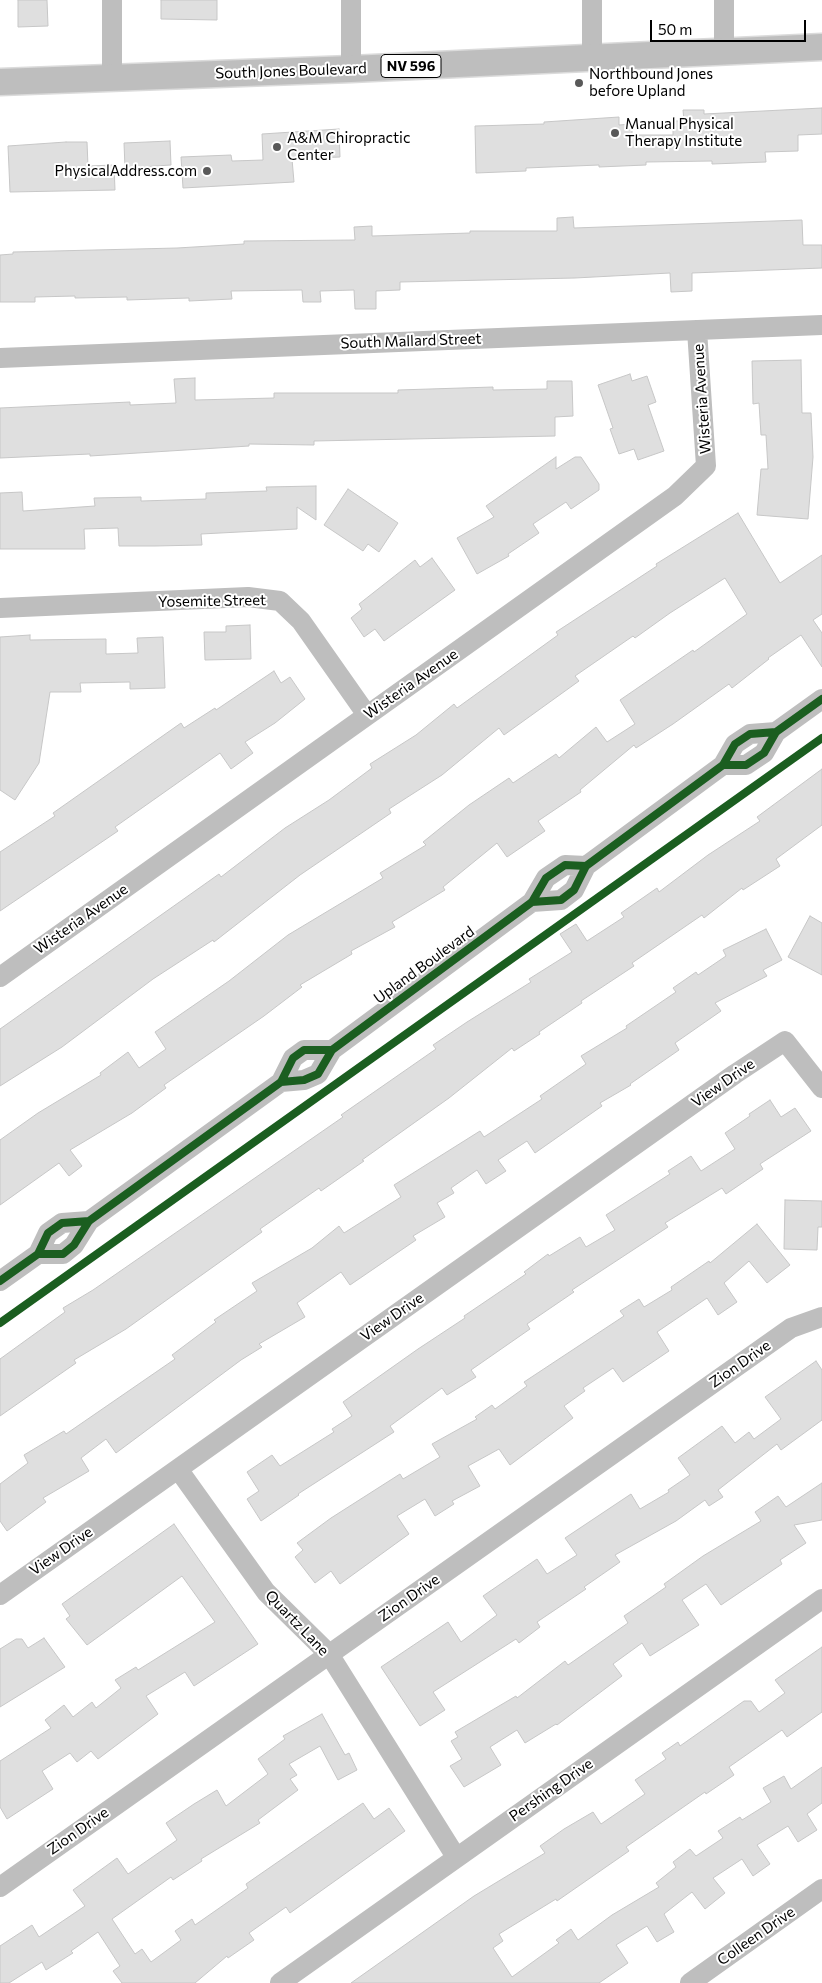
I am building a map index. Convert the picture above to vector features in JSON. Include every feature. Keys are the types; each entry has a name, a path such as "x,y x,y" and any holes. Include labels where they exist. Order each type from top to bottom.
{"main road":[{"name":"South Jones Boulevard","path":"0,82 351,69 822,47"}],"street":[{"path":"112,0 112,78"},
{"path":"351,0 351,69"},
{"path":"592,0 592,57"},
{"path":"724,0 724,51"},
{"name":"South Mallard Street","path":"0,358 822,325"},
{"name":"Wisteria Avenue","path":"0,977 676,496 706,466 697,330"},
{"name":"Yosemite Street","path":"0,608 248,597 280,601 301,620 367,716"},
{"name":"Upland Boulevard","path":"0,1281 38,1254 48,1233 62,1223 89,1220 282,1082 293,1058 304,1050 332,1050 532,902 546,878 565,865 586,866 723,765 735,744 750,734 776,732 822,699"},
{"name":"View Drive","path":"0,1595 735,1074 785,1041 822,1088"},
{"name":"Zion Drive","path":"0,1887 792,1328 822,1317"},
{"name":"Quartz Lane","path":"178,1469 266,1592 328,1654 456,1857"},
{"name":"Pershing Drive","path":"280,1983 822,1599"},
{"name":"Colleen Drive","path":"690,1983 822,1889"}],"building":[{"path":"18,0 47,0 48,26 18,27"},
{"path":"161,0 217,0 217,20 161,19"},
{"path":"822,108 822,134 798,135 798,151 765,152 766,162 712,164 712,161 646,162 646,165 526,168 526,171 476,173 475,126 544,124 544,122 619,117 619,125 632,124 632,135 673,135 673,121 684,121 683,110 704,110 704,114"},
{"path":"339,129 340,157 292,159 294,182 183,188 181,157 231,155 232,161 263,160 262,134"},
{"path":"170,141 171,165 125,168 124,143"},
{"path":"87,142 88,166 114,165 115,190 10,192 8,146"},
{"path":"573,217 574,228 802,220 803,245 822,245 822,268 692,273 692,291 671,292 670,273 575,278 400,282 400,290 376,291 376,309 355,309 354,290 320,291 321,302 303,302 302,290 231,291 232,299 189,301 189,298 127,300 127,297 75,298 75,296 35,297 35,302 0,302 0,255 13,254 13,252 177,248 244,244 244,241 355,240 354,227 372,226 372,236 470,233 470,231 557,231 557,218"},
{"path":"801,360 802,413 811,413 813,457 808,519 757,515 761,469 768,469 766,435 761,435 759,403 753,404 752,361"},
{"path":"630,374 632,381 647,376 656,402 648,405 664,451 638,460 634,449 619,454 610,429 613,428 598,385"},
{"path":"195,378 195,400 274,398 274,393 398,393 398,390 493,387 493,390 547,389 547,381 572,381 573,416 555,417 555,436 314,441 314,445 249,444 249,446 90,456 90,454 0,458 0,408 130,402 130,405 176,403 174,379"},
{"path":"556,457 556,469 575,457 581,457 599,484 599,490 571,509 566,502 533,524 539,533 508,554 509,556 477,574 457,538 494,517 486,506"},
{"path":"316,486 316,520 297,507 297,529 201,534 202,545 119,546 118,528 84,529 85,549 0,549 0,493 22,492 23,511 95,506 94,498 141,497 141,501 206,499 206,493 267,491 266,487"},
{"path":"348,489 398,523 379,552 368,544 363,551 324,525"},
{"path":"738,513 780,583 822,555 822,614 813,620 822,633 822,667 801,635 768,658 732,688 729,684 636,748 634,745 580,790 581,792 538,821 545,831 507,857 497,843 443,887 445,890 392,922 395,927 351,951 352,954 300,985 302,987 264,1016 164,1085 166,1088 132,1113 70,1150 82,1166 69,1176 59,1163 0,1205 0,1140 38,1113 101,1075 100,1073 128,1052 139,1068 166,1049 155,1032 229,981 288,935 383,878 380,873 426,845 423,842 469,805 509,778 513,783 556,754 559,758 596,727 607,742 635,724 620,700 693,650 694,652 747,614 725,578 635,638 633,636 575,676 579,681 504,735 499,728 442,775 389,809 391,813 300,875 214,942 213,940 153,979 62,1047 0,1086 0,1029 219,874 221,877 285,828 329,800 372,768 370,764 416,735 454,704 457,708 558,635 556,632 657,566 656,564"},
{"path":"432,558 455,590 384,641 375,629 364,637 351,618 362,609 359,604 415,560 420,567"},
{"path":"250,625 251,659 205,660 204,632 226,632 226,626"},
{"path":"30,635 30,640 106,639 106,654 138,653 137,638 163,637 165,688 130,689 130,682 80,683 81,692 50,692 39,763 15,800 0,790 0,637"},
{"path":"274,671 281,683 290,677 305,699 275,723 245,742 253,753 231,769 220,753 115,827 118,831 0,911 0,852 55,816 53,813 181,723 184,728 215,708 216,710"},
{"path":"822,769 822,825 776,859 780,866 743,890 742,888 704,918 702,915 632,963 634,966 581,1001 582,1003 539,1032 540,1034 514,1051 512,1048 449,1098 362,1160 364,1161 321,1191 319,1188 260,1229 262,1232 126,1329 74,1360 76,1363 0,1416 0,1359 65,1312 63,1308 93,1290 343,1117 341,1115 436,1049 433,1045 531,982 529,979 572,952 560,934 576,924 587,941 624,917 621,913 657,888 659,892 708,855 760,821 757,817"},
{"path":"810,916 822,923 822,975 788,957"},
{"path":"766,929 782,960 763,970 767,976 715,1003 721,1011 675,1043 679,1050 631,1085 600,1103 602,1106 535,1153 527,1141 498,1160 506,1171 486,1184 477,1170 451,1188 454,1193 437,1203 445,1217 413,1236 416,1240 350,1285 341,1272 297,1303 305,1317 259,1344 262,1347 241,1360 116,1453 106,1439 81,1458 89,1471 43,1498 46,1502 7,1531 0,1521 0,1484 28,1463 24,1455 64,1431 66,1434 175,1359 172,1355 216,1322 214,1320 257,1291 252,1283 312,1248 339,1226 344,1233 401,1197 394,1185 480,1131 484,1137 542,1099 540,1096 586,1064 581,1056 627,1028 626,1026 676,992 673,988 696,972 698,975 726,956 723,950"},
{"path":"770,1100 781,1117 795,1108 811,1131 760,1164 763,1169 726,1194 722,1188 665,1223 668,1227 572,1290 574,1292 527,1324 530,1329 471,1370 476,1377 447,1395 442,1388 390,1426 394,1432 298,1494 261,1521 247,1499 259,1491 247,1472 272,1455 280,1466 334,1432 332,1429 352,1416 343,1402 526,1274 524,1272 548,1254 549,1256 580,1237 586,1247 615,1230 606,1215 670,1174 668,1171 691,1156 701,1171 735,1149 725,1133"},
{"path":"785,1200 822,1201 822,1227 818,1227 817,1250 784,1249"},
{"path":"757,1224 790,1265 767,1283 749,1261 724,1283 737,1302 718,1315 707,1298 657,1332 669,1351 623,1382 613,1368 583,1388 585,1391 564,1406 573,1418 510,1465 499,1449 468,1466 480,1486 452,1501 454,1504 435,1516 425,1499 397,1516 409,1534 340,1584 331,1571 315,1583 295,1557 303,1550 297,1543 331,1518 400,1474 403,1479 440,1457 432,1444 477,1419 475,1417 492,1405 495,1409 527,1386 524,1382 624,1316 620,1311 639,1299 644,1307 672,1290 671,1287 709,1261 710,1263"},
{"path":"816,1361 822,1370 822,1420 781,1450 777,1444 718,1490 723,1497 709,1506 705,1500 676,1521 615,1555 620,1562 584,1587 586,1589 537,1622 540,1627 519,1643 516,1639 433,1692 445,1710 420,1726 381,1667 448,1622 461,1642 497,1615 483,1596 537,1559 547,1574 577,1555 565,1538 631,1494 640,1509 669,1492 668,1490 690,1475 678,1458 722,1426 735,1443 749,1432 754,1439 781,1419 765,1397"},
{"path":"822,1483 822,1520 794,1525 806,1543 780,1560 782,1564 721,1605 706,1584 682,1600 699,1625 650,1656 642,1643 613,1664 622,1676 557,1725 525,1743 517,1730 490,1747 501,1765 464,1787 450,1766 462,1759 451,1741 458,1737 455,1732 516,1696 517,1698 565,1661 568,1665 628,1623 624,1616 666,1587 664,1584 703,1556 761,1521 755,1512 778,1496 786,1507"},
{"path":"174,1524 258,1644 194,1686 185,1672 146,1696 158,1714 98,1759 91,1751 77,1762 70,1753 42,1771 53,1789 7,1819 0,1807 0,1761 51,1728 45,1720 64,1705 73,1717 92,1702 96,1708 121,1688 115,1680 136,1667 138,1670 215,1622 182,1576 87,1645 66,1619 70,1616 62,1604"},
{"path":"44,1638 65,1667 0,1707 0,1649 16,1639 22,1639 28,1648"},
{"path":"822,1647 822,1712 787,1737 782,1730 729,1767 734,1775 706,1794 705,1792 626,1847 629,1851 557,1901 556,1899 499,1934 503,1941 493,1948 512,1977 559,1943 556,1940 571,1929 578,1940 612,1915 659,1887 656,1883 676,1867 673,1862 690,1849 696,1856 723,1838 718,1831 740,1817 742,1820 771,1802 763,1788 784,1776 791,1789 822,1767 822,1803 807,1814 817,1830 798,1842 788,1826 757,1845 770,1864 753,1876 742,1859 713,1878 725,1893 705,1909 692,1892 664,1914 674,1932 657,1942 647,1926 616,1945 628,1963 599,1983 351,1983 474,1896 545,1853 540,1846 564,1829 593,1812 601,1824 645,1794 635,1780 666,1759 662,1753 678,1742 680,1746 744,1701 751,1701 759,1712 785,1693 775,1680"},
{"path":"322,1714 345,1755 349,1753 357,1770 338,1780 320,1746 289,1764 297,1775 290,1779 298,1790 258,1820 260,1823 201,1859 202,1861 173,1880 171,1877 112,1919 135,1954 142,1949 151,1962 181,1940 175,1931 192,1919 195,1925 248,1888 246,1884 363,1803 374,1819 389,1808 405,1831 290,1913 286,1907 249,1933 254,1940 228,1958 227,1956 195,1983 122,1983 113,1971 120,1966 98,1932 71,1951 73,1953 46,1970 42,1962 9,1983 0,1983 0,1946 32,1925 39,1937 85,1906 73,1890 117,1858 128,1874 177,1840 166,1823 194,1804 217,1790 226,1806 268,1774 258,1759 285,1739 283,1736"}],"cycle path":[{"path":"723,765 746,765 764,753 776,732 822,699"},
{"path":"532,902 561,900 574,890 586,866 723,765 735,744 750,734 776,732"},
{"path":"0,1323 822,738"},
{"path":"281,1082 304,1080 318,1074 332,1050 532,902 546,878 565,865 586,866"},
{"path":"38,1254 63,1254 74,1245 89,1221 281,1082 293,1058 304,1050 332,1050"},
{"path":"0,1281 38,1254 48,1233 62,1223 89,1221"}],"place":[{"name":"Northbound Jones before Upland","path":"579,83"},
{"name":"Manual Physical Therapy Institute","path":"615,133"},
{"name":"A&M Chiropractic Center","path":"277,147"},
{"name":"PhysicalAddress.com","path":"207,171"}]}
